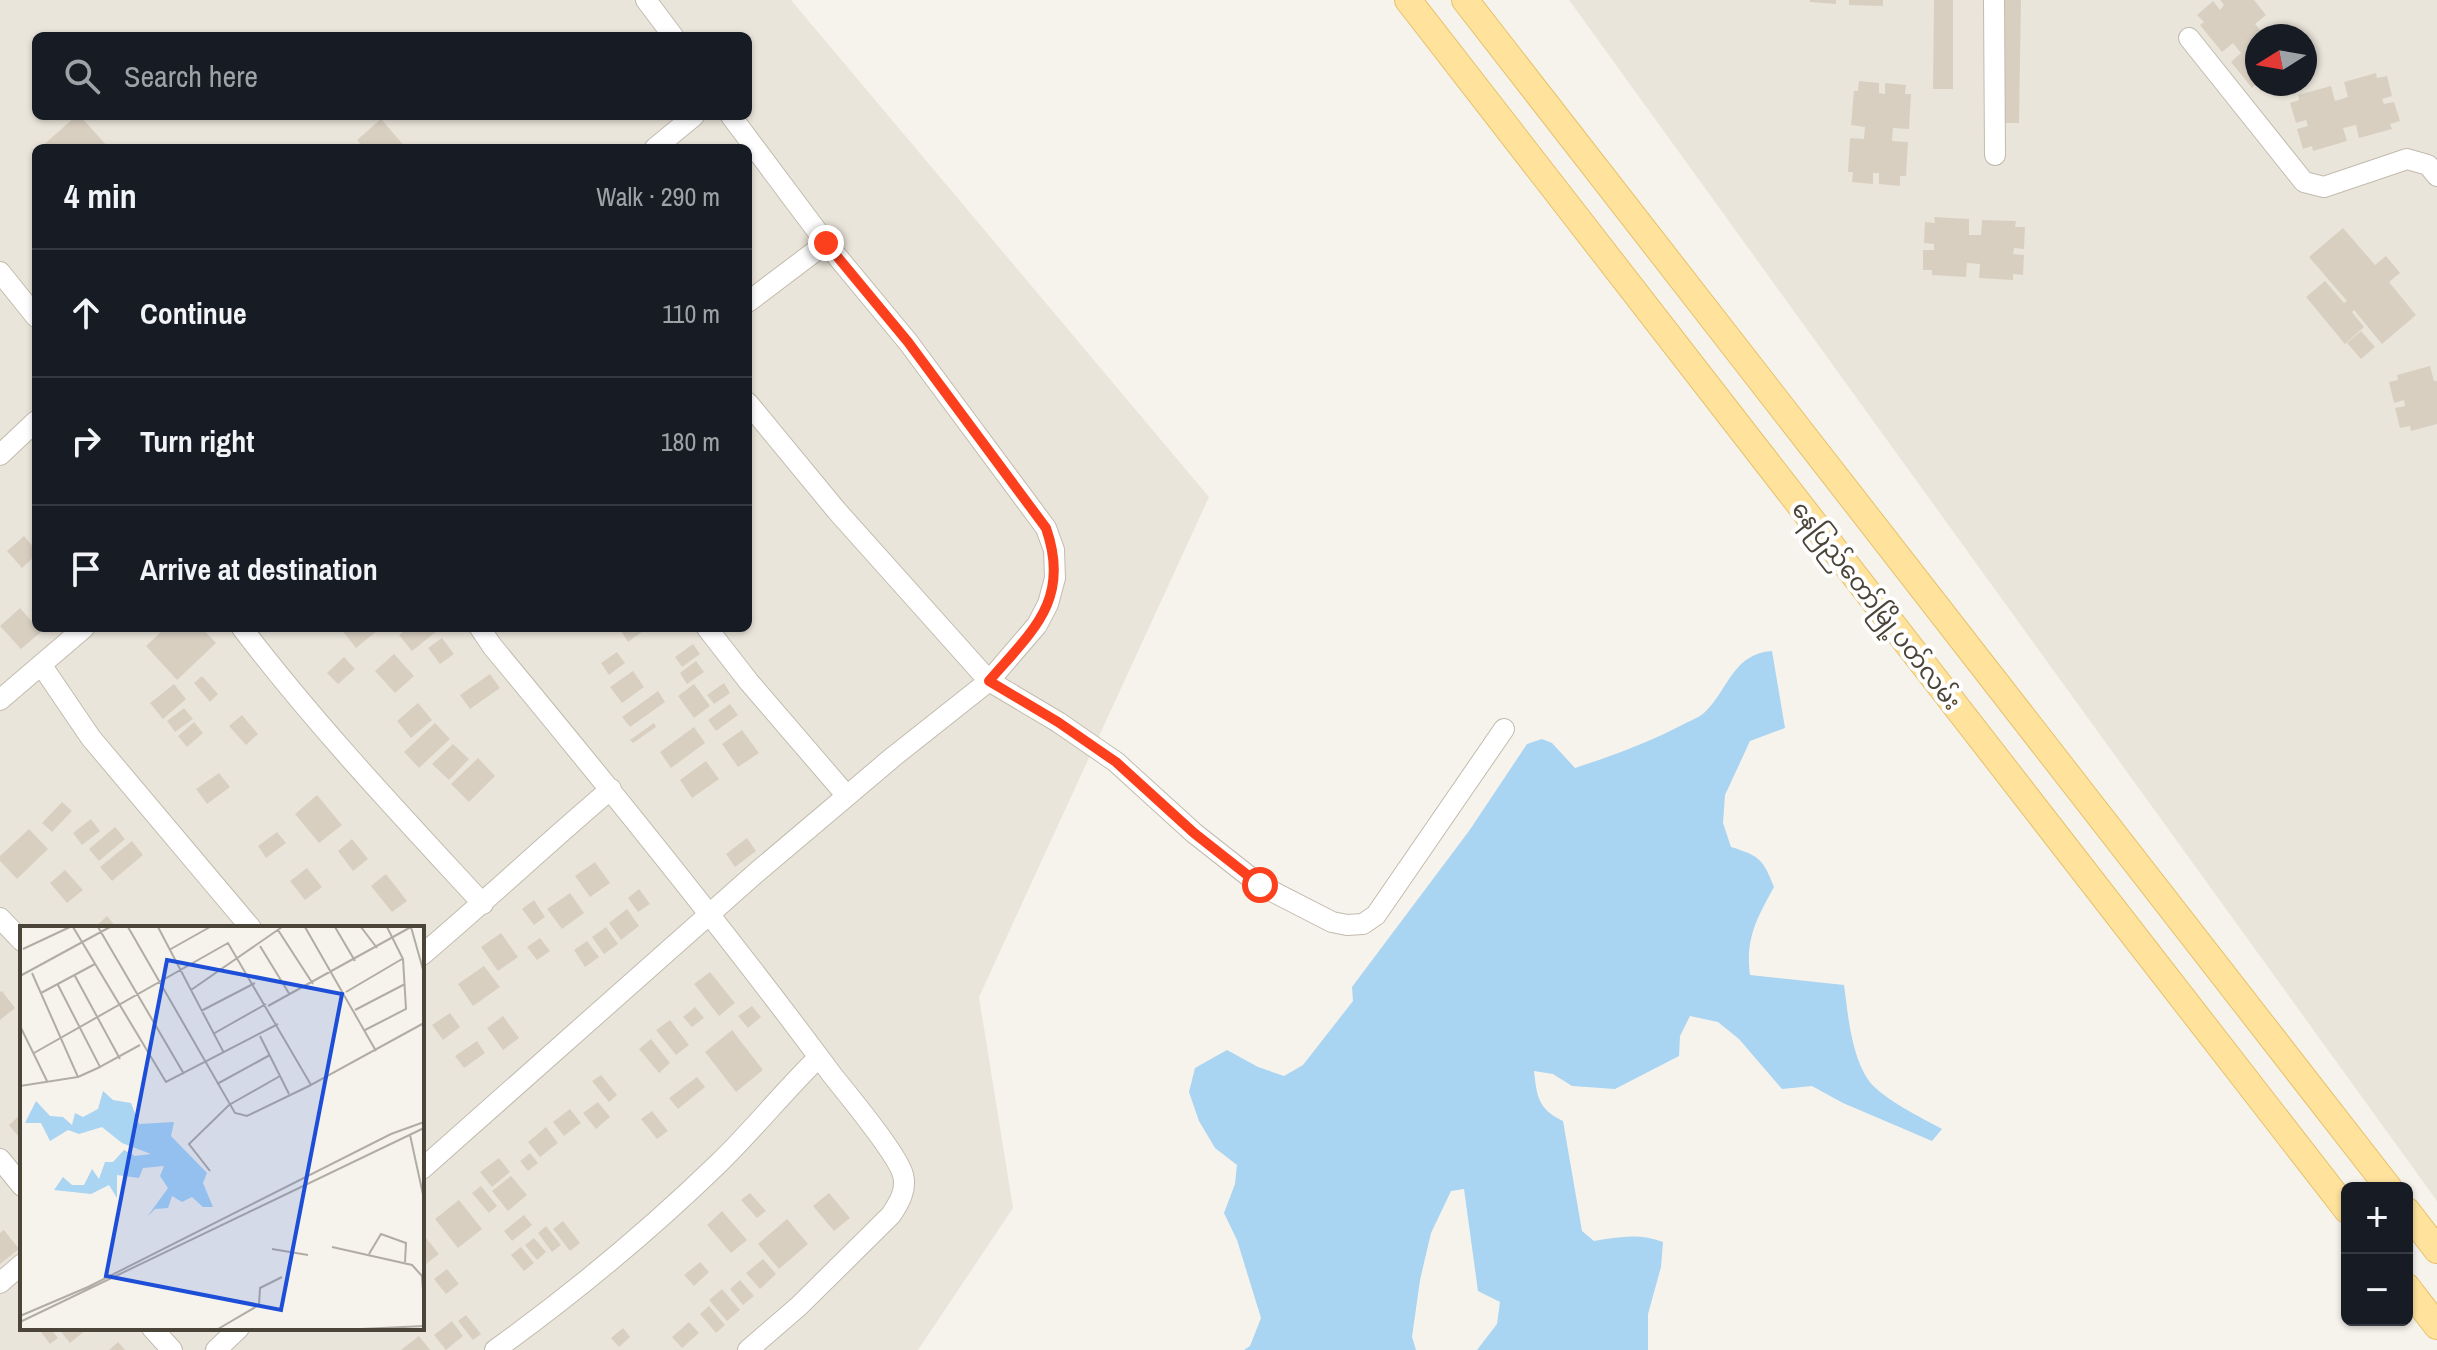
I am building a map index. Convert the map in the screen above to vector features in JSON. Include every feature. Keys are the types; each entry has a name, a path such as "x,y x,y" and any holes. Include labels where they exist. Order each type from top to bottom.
{"main road":[{"name":"နေပြည်တော်မြို့ပတ်လမ်း","path":"1408,0 2341,1202"},
{"path":"1465,0 2384,1182"},
{"path":"2413,1219 2437,1250"},
{"path":"2413,1295 2437,1326"}],"street":[{"path":"646,0 670,32"},
{"path":"1994,0 1995,155"},
{"path":"2189,38 2304,182 2324,187 2407,159 2428,165 2437,176"},
{"path":"660,144 689,120"},
{"path":"734,120 752,144"},
{"path":"424,1167 708,915 847,796 989,681 1037,625 1048,604 1055,578 1054,550 1046,528 908,342 826,243 752,144"},
{"path":"752,299 826,243"},
{"path":"0,272 32,312"},
{"path":"752,408 837,511 989,681 1058,722 1116,762 1194,833 1260,885 1332,922 1363,924 1376,915 1504,729"},
{"path":"0,455 32,425"},
{"path":"0,700 80,632"},
{"path":"245,632 343,750 483,904"},
{"path":"483,632 611,789 819,1057 903,1173 900,1201 891,1215 799,1306 748,1350"},
{"path":"710,632 847,796"},
{"path":"42,666 91,738 249,926"},
{"path":"424,953 611,789"},
{"path":"0,918 20,939"},
{"path":"495,1350 559,1304 622,1252 720,1161 819,1057"},
{"path":"0,1159 20,1184"},
{"path":"0,1283 20,1266"},
{"path":"154,1330 172,1350"},
{"path":"216,1350 237,1330"}],"shaded area":[{"path":"0,0 791,0 1209,497 979,997 1013,1208 918,1350 0,1350"},
{"path":"1569,0 2437,0 2437,1201"}],"water":[{"path":"1772,651 1785,728 1750,741 1725,795 1723,823 1731,847 1759,860 1774,887 1751,940 1750,975 1844,985 1854,1047 1869,1081 1893,1101 1942,1129 1932,1141 1843,1103 1812,1086 1782,1089 1739,1039 1718,1022 1690,1016 1680,1036 1679,1056 1615,1089 1572,1086 1553,1074 1534,1071 1540,1101 1548,1112 1563,1121 1582,1231 1594,1241 1637,1237 1663,1242 1661,1267 1648,1314 1648,1350 1477,1350 1497,1324 1500,1302 1478,1291 1464,1189 1451,1191 1431,1233 1412,1337 1416,1350 1244,1350 1250,1346 1261,1318 1237,1240 1224,1213 1235,1184 1237,1165 1215,1148 1199,1121 1189,1092 1195,1068 1227,1050 1258,1067 1284,1076 1303,1065 1353,1001 1352,987 1469,831 1527,744 1542,739 1552,743 1575,768 1617,754 1701,715 1740,665 1759,653"}],"building":[{"path":"1836,0 1836,4 1810,2"},
{"path":"1849,0 1883,0 1883,6 1849,5"},
{"path":"1934,0 1953,0 1953,89 1933,89"},
{"path":"2001,0 2021,0 2019,123 2000,123"},
{"path":"2220,0 2254,0 2266,15 2255,24 2245,24 2245,79 2231,62 2241,53 2233,43 2222,52 2200,25 2204,22 2197,15 2213,1 2220,10 2224,5"},
{"path":"2376,73 2377,78 2387,76 2392,96 2382,99 2384,104 2394,102 2400,121 2390,124 2392,129 2359,138 2356,125 2343,128 2347,141 2313,151 2312,146 2303,149 2297,129 2308,126 2306,120 2296,123 2290,103 2299,100 2298,96 2317,96 2317,90 2331,86 2335,101 2348,97 2344,82"},
{"path":"1859,81 1879,83 1879,93 1885,94 1885,83 1906,85 1905,94 1911,94 1909,129 1893,128 1892,141 1908,142 1906,176 1900,176 1900,186 1879,184 1879,173 1873,173 1873,184 1852,182 1853,172 1848,172 1850,138 1864,139 1865,127 1851,125 1854,91 1858,91"},
{"path":"72,120 84,120 105,144 44,144"},
{"path":"382,120 403,144 360,144 357,140"},
{"path":"1934,217 1969,219 1969,235 1981,235 1982,220 2016,221 2015,227 2025,227 2024,249 2014,248 2013,254 2024,255 2023,275 2013,274 2013,280 1979,278 1980,264 1967,263 1966,277 1932,275 1932,270 1923,270 1923,250 1934,250 1934,244 1924,243 1925,222 1935,223"},
{"path":"2343,228 2375,265 2386,256 2400,273 2389,282 2416,315 2382,344 2354,310 2352,312 2364,327 2345,344 2306,297 2325,281 2344,303 2347,301 2309,257"},
{"path":"2361,331 2375,347 2361,359 2347,343"},
{"path":"2430,366 2434,381 2437,381 2437,424 2411,431 2410,426 2400,428 2395,408 2405,406 2404,400 2394,403 2389,382 2398,380 2397,375"},
{"path":"24,536 32,545 32,559 22,568 7,551"},
{"path":"20,608 32,622 32,632 41,632 21,649 0,626"},
{"path":"161,632 206,632 216,643 177,680 146,646"},
{"path":"343,632 376,632 356,648"},
{"path":"403,632 436,632 412,651 399,635"},
{"path":"622,632 642,632 628,642"},
{"path":"442,638 454,654 440,664 428,648"},
{"path":"693,644 700,654 682,667 675,657"},
{"path":"617,652 625,663 609,675 601,663"},
{"path":"394,654 414,676 395,693 375,671"},
{"path":"344,657 355,669 338,684 327,673"},
{"path":"696,661 704,672 687,684 680,673"},
{"path":"633,671 644,687 622,703 610,687"},
{"path":"490,674 500,688 470,709 460,695"},
{"path":"202,676 218,694 210,702 194,683"},
{"path":"724,683 730,693 714,704 707,695"},
{"path":"174,684 186,699 163,719 150,703"},
{"path":"694,684 710,706 694,718 678,696"},
{"path":"658,691 665,702 630,727 622,717"},
{"path":"418,703 432,720 411,738 397,721"},
{"path":"730,704 738,715 716,731 708,720"},
{"path":"184,708 193,719 175,732 167,721"},
{"path":"242,715 258,734 246,745 229,726"},
{"path":"194,722 203,733 187,747 178,736"},
{"path":"435,723 450,739 419,768 404,752"},
{"path":"654,723 656,727 633,743 630,740"},
{"path":"694,727 705,743 671,768 660,752"},
{"path":"742,730 759,753 738,767 722,744"},
{"path":"453,744 469,759 449,780 432,764"},
{"path":"478,758 495,776 469,802 451,784"},
{"path":"706,761 719,779 692,798 680,780"},
{"path":"219,773 230,787 207,804 196,789"},
{"path":"317,795 342,825 319,843 295,814"},
{"path":"62,802 72,811 52,832 42,823"},
{"path":"91,819 100,831 82,845 73,833"},
{"path":"115,827 125,839 99,861 89,849"},
{"path":"29,829 48,849 17,879 0,861 0,856"},
{"path":"277,832 286,843 266,858 258,846"},
{"path":"747,838 756,851 735,867 726,854"},
{"path":"352,839 368,859 353,871 338,851"},
{"path":"132,841 143,855 112,881 100,867"},
{"path":"595,862 610,883 590,897 575,876"},
{"path":"307,868 322,887 305,900 290,881"},
{"path":"65,870 83,890 67,903 50,883"},
{"path":"386,874 407,901 392,912 371,886"},
{"path":"639,889 650,904 638,912 628,898"},
{"path":"570,893 584,913 562,929 547,909"},
{"path":"534,900 545,917 534,925 522,909"},
{"path":"627,909 639,926 621,940 609,923"},
{"path":"107,916 115,926 96,926"},
{"path":"606,927 618,944 604,954 592,937"},
{"path":"501,933 518,957 498,971 481,947"},
{"path":"540,938 550,951 537,960 527,947"},
{"path":"587,941 599,957 585,967 574,950"},
{"path":"484,966 500,987 473,1006 458,984"},
{"path":"710,972 735,1003 719,1016 694,984"},
{"path":"0,992 15,1008 0,1020"},
{"path":"752,1006 761,1017 748,1028 738,1016"},
{"path":"695,1007 704,1018 692,1027 683,1017"},
{"path":"450,1013 460,1027 443,1040 432,1025"},
{"path":"503,1016 519,1038 503,1050 487,1028"},
{"path":"670,1020 689,1045 676,1055 656,1030"},
{"path":"732,1030 763,1070 736,1092 705,1052"},
{"path":"651,1039 670,1063 659,1073 639,1049"},
{"path":"477,1041 485,1053 464,1068 455,1056"},
{"path":"601,1075 617,1095 609,1102 592,1081"},
{"path":"697,1077 705,1087 678,1109 669,1098"},
{"path":"598,1102 610,1117 596,1129 583,1113"},
{"path":"570,1109 581,1123 564,1136 553,1122"},
{"path":"652,1111 668,1131 657,1139 641,1119"},
{"path":"19,1116 20,1134 18,1136 9,1125"},
{"path":"546,1127 558,1143 540,1157 528,1142"},
{"path":"530,1153 538,1163 528,1171 520,1161"},
{"path":"499,1158 510,1172 492,1187 480,1172"},
{"path":"511,1176 527,1195 508,1211 492,1191"},
{"path":"481,1186 497,1206 489,1213 472,1193"},
{"path":"750,1193 766,1211 757,1218 741,1200"},
{"path":"829,1193 850,1218 834,1231 813,1206"},
{"path":"459,1200 482,1229 458,1248 435,1219"},
{"path":"722,1211 747,1240 731,1253 707,1225"},
{"path":"524,1215 532,1225 512,1241 504,1231"},
{"path":"787,1219 808,1244 779,1269 758,1244"},
{"path":"563,1221 580,1243 570,1251 553,1229"},
{"path":"546,1226 561,1245 552,1252 538,1233"},
{"path":"4,1230 19,1249 0,1264 0,1233"},
{"path":"424,1235 439,1254 424,1265"},
{"path":"534,1238 546,1252 537,1260 525,1245"},
{"path":"521,1247 534,1263 524,1271 511,1255"},
{"path":"763,1259 776,1274 760,1289 746,1273"},
{"path":"700,1262 709,1272 694,1286 684,1275"},
{"path":"447,1269 459,1284 446,1294 434,1279"},
{"path":"740,1280 754,1296 743,1305 730,1289"},
{"path":"722,1289 740,1310 727,1321 709,1300"},
{"path":"709,1306 725,1325 716,1333 700,1314"},
{"path":"466,1315 481,1334 473,1340 458,1321"},
{"path":"452,1321 463,1336 446,1350 434,1335"},
{"path":"689,1322 699,1333 682,1348 672,1337"},
{"path":"623,1328 630,1337 619,1347 611,1338"},
{"path":"40,1330 52,1330 58,1338 50,1344"},
{"path":"60,1330 86,1330 70,1343"},
{"path":"419,1336 430,1350 401,1350"},
{"path":"118,1342 125,1350 109,1350"}],"route":[{"path":"826,243 908,342 1046,528 1054,550 1055,578 1048,604 1037,625 989,681 1058,722 1116,762 1194,833 1260,885"}]}
